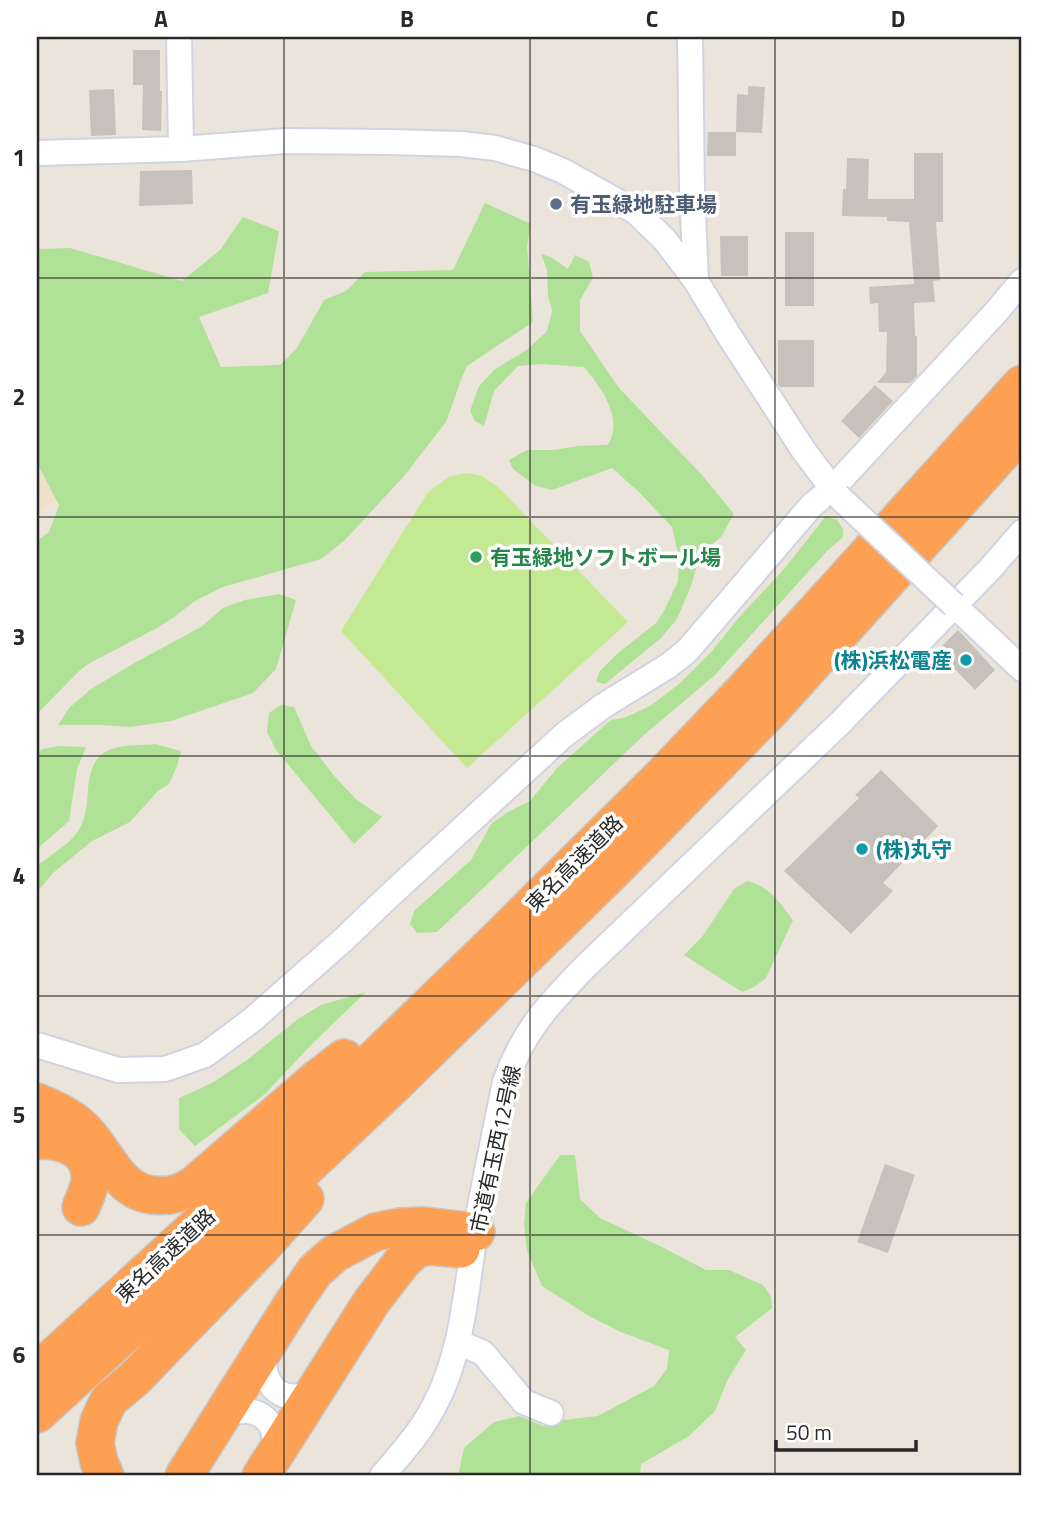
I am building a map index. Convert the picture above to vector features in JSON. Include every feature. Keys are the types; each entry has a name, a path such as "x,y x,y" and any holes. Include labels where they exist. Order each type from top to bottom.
{"highway":[{"name":"東名高速道路","path":"37,1414 259,1212 511,949 663,775 747,687 1022,384"},
{"name":"東名高速道路","path":"37,1371 237,1189 511,949 771,710 1022,431"},
{"path":"37,1102 80,1125 116,1173 130,1187 146,1195 177,1195 194,1185 318,1078 511,949"},
{"path":"105,1476 95,1443 99,1421 109,1400 143,1369 262,1247 511,949"},
{"path":"37,1140 67,1143 78,1150 85,1160 90,1172 90,1184 81,1207"},
{"path":"184,1476 295,1300 315,1271 334,1254 375,1232 400,1227 423,1226 474,1241"},
{"path":"266,1468 372,1301 402,1262 416,1249 474,1241"}],"street":[{"path":"179,37 181,149"},
{"path":"691,37 695,281"},
{"path":"37,153 181,149 286,141 461,144 513,152 563,171 636,212 664,239 695,281 804,451 835,492 1022,669"},
{"path":"37,1045 118,1070 165,1069 205,1055 251,1020 342,941 564,735 603,706 679,659 811,505 835,492 1022,281"},
{"name":"市道有玉西12号線","path":"382,1476 433,1409 458,1342 474,1241 505,1082 524,1037 587,965 840,723 990,569 1022,532"},
{"path":"458,1342 483,1353 524,1402 551,1413"},
{"path":"267,1346 265,1369 270,1385 280,1394 302,1395 318,1387"},
{"path":"220,1418 239,1411 251,1411 272,1426 274,1438 266,1468"}],"shaded area":[{"path":"37,329 72,488 37,515"}],"green space":[{"path":"485,203 531,224 527,246 533,322 467,366 446,422 404,476 345,540 321,559 223,587 195,601 157,628 88,664 37,714 37,541 49,532 59,505 37,463 37,249 70,248 182,281 220,250 243,217 279,231 268,293 199,317 221,367 280,365 297,348 324,300 346,291 365,272 453,270"},
{"path":"541,254 551,257 568,269 575,255 589,262 593,278 580,300 580,331 619,388 702,475 734,514 721,537 700,554 691,586 677,619 661,638 605,684 596,682 600,671 656,623 678,581 679,558 672,527 612,468 552,490 536,486 513,469 509,460 527,450 608,445 612,434 612,414 603,394 584,367 542,364 518,366 494,391 484,426 475,421 470,411 479,386 494,370 528,349 547,331 552,311 547,270"},
{"name":"有玉緑地ソフトボール場","path":"468,473 482,476 499,488 628,622 467,768 341,631 428,492 450,476"},
{"path":"826,516 837,520 843,529 843,537 828,550 715,675 645,734 437,932 417,933 410,924 414,911 471,860 491,824 530,801 558,767 611,720 624,718 650,706 679,684 712,651 784,569"},
{"path":"279,594 296,600 276,669 253,693 171,721 130,727 58,725 69,708 91,689 201,627 223,608 245,600"},
{"path":"281,705 294,707 311,746 335,777 357,800 382,817 354,844 276,750 267,732 269,713"},
{"path":"155,744 181,751 169,784 158,791 130,822 92,841 53,873 37,892 37,866 67,843 81,826 86,812 91,774 101,755 119,747"},
{"path":"60,746 86,747 77,769 69,821 37,849 37,753"},
{"path":"747,881 768,891 793,920 766,978 742,992 684,955 702,937 734,889"},
{"path":"366,992 265,1094 195,1146 179,1129 179,1098 212,1083 321,1005"},
{"path":"560,1155 575,1155 580,1199 600,1218 706,1270 729,1270 763,1285 771,1296 772,1308 735,1337 746,1350 728,1379 715,1411 689,1436 641,1464 640,1476 458,1476 464,1448 494,1422 519,1416 543,1426 554,1421 598,1416 654,1386 667,1369 669,1350 621,1332 589,1316 542,1286 527,1251 524,1224 526,1203"}],"building":[{"path":"133,50 160,50 161,131 142,130 143,85 133,85"},
{"path":"748,86 765,87 762,133 736,132 737,94 748,95"},
{"path":"114,89 116,135 91,136 89,90"},
{"path":"708,132 736,132 736,156 707,156"},
{"path":"914,153 943,153 943,222 936,222 940,280 933,281 935,302 914,303 917,376 910,383 877,383 886,372 887,332 879,332 878,303 870,304 869,287 914,284 909,222 887,221 887,217 842,216 847,158 869,159 868,199 914,199"},
{"path":"192,170 193,204 139,206 140,171"},
{"path":"785,232 814,232 814,306 785,306"},
{"path":"720,236 748,236 748,276 721,276"},
{"path":"778,340 814,340 814,387 780,387"},
{"path":"875,385 893,401 859,438 841,421"},
{"name":"(株)浜松電産","path":"958,630 995,670 975,690 937,651"},
{"name":"(株)丸守","path":"881,770 938,826 883,883 893,891 851,934 784,871 859,798 855,795"},
{"path":"885,1164 915,1175 888,1253 857,1242"}],"place":[{"name":"有玉緑地駐車場","path":"556,204"},
{"name":"有玉緑地ソフトボール場","path":"476,557"},
{"name":"(株)浜松電産","path":"966,660"},
{"name":"(株)丸守","path":"862,849"}]}
